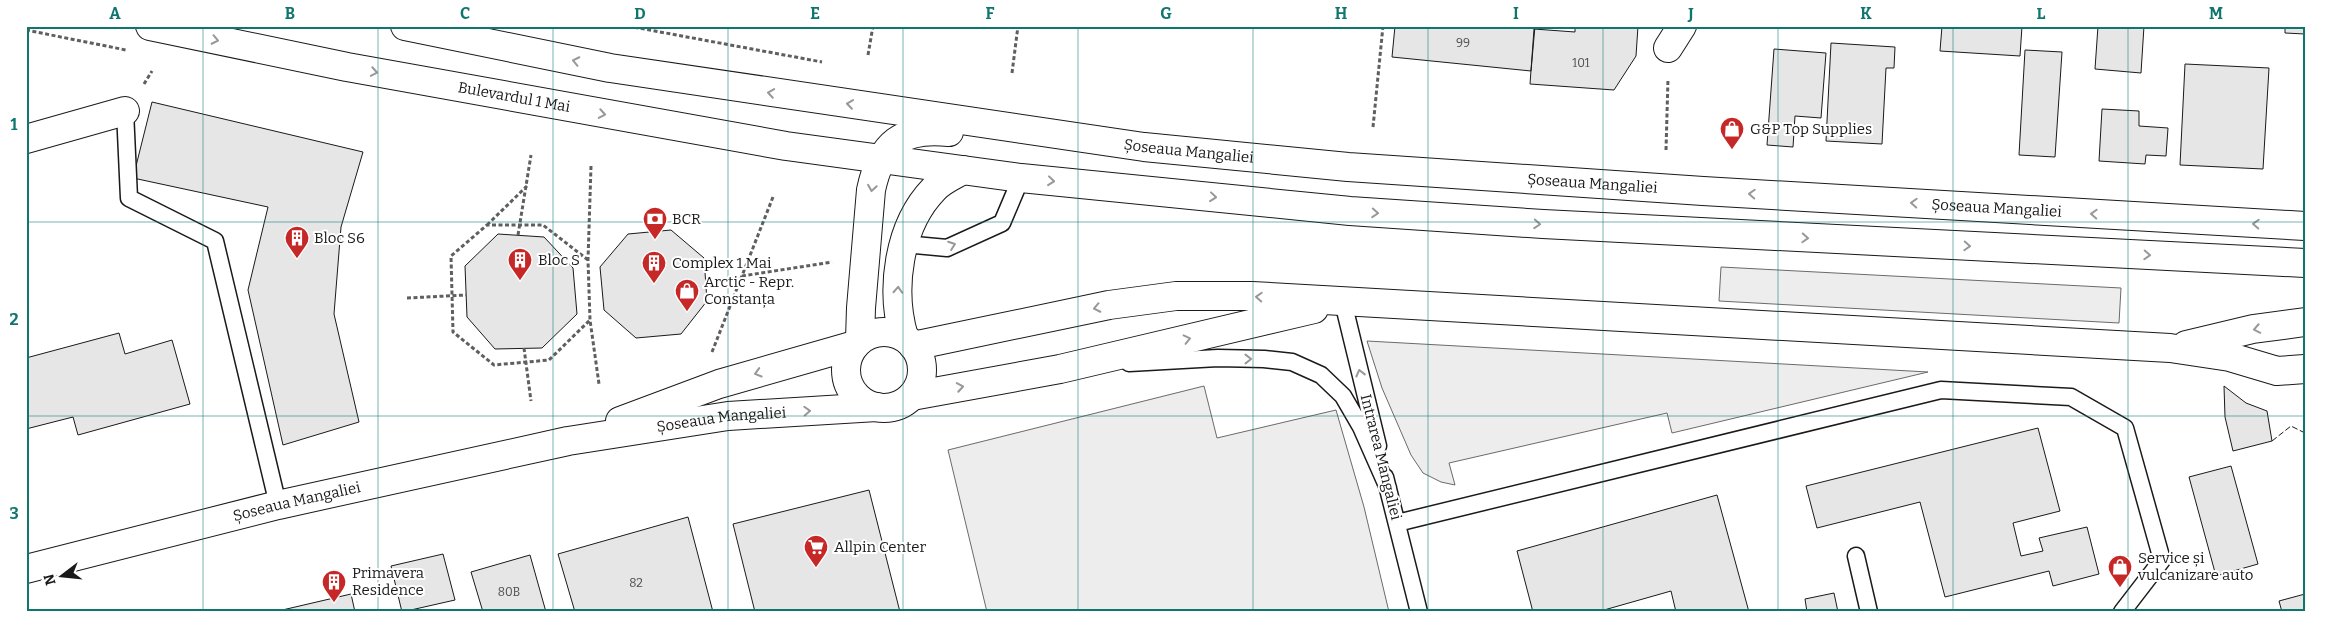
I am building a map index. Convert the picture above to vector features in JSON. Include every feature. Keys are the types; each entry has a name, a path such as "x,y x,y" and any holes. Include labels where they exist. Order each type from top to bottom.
{"main road":[{"name":"Bulevardul 1 Mai","path":"150,26 347,67 602,114 786,146 881,160"},
{"name":"Șoseaua Mangaliei","path":"405,26 610,68 1097,141 1348,167 1703,191 2305,226"},
{"path":"26,139 126,111"},
{"path":"1097,141 1025,142 932,130 917,131 903,136 892,144 874,175 871,190 858,342 846,365 847,377 857,397 877,408 898,405 912,396 1060,370 1342,302"},
{"path":"881,160 1021,178 1350,211 1524,223 2305,263"},
{"path":"912,396 918,387 922,365 899,319 897,289 904,244 914,220 935,188 964,170"},
{"path":"858,342 875,333 885,332 909,342 1109,305 1176,296 1252,296 2170,348 2230,358 2276,371 2305,390"},
{"path":"2170,348 2254,329 2305,322"},
{"name":"Șoseaua Mangaliei","path":"568,441 719,384 858,342"},
{"path":"2276,371 2305,369"},
{"name":"Șoseaua Mangaliei","path":"26,569 278,505 568,441 728,416 877,408"}],"lane":[{"path":"126,111 129,198 215,241 278,505"},
{"path":"904,244 947,248 1002,223 1021,178"},
{"name":"Intrarea Mangaliei","path":"1342,302 1420,612"},
{"path":"1060,370 1116,363 1218,358 1292,362 1321,375 1343,396 1361,427 1388,488"},
{"path":"1397,523 1941,390 2071,397 2125,428 2162,560 2122,612"},
{"path":"1856,556 1869,612"}],"path":[{"path":"628,26 822,62"},
{"path":"868,55 873,26"},
{"path":"1012,73 1018,26"},
{"path":"1373,128 1383,26"},
{"path":"1666,150 1675,37"},
{"path":"518,236 527,186 530,155"},
{"path":"591,166 588,260 590,320 599,384"},
{"path":"527,186 488,225 451,256 453,332 494,365 549,360 590,320"},
{"path":"712,352 773,196"},
{"path":"488,225 543,225 588,260"},
{"path":"742,276 835,262"},
{"path":"407,298 466,295"},
{"path":"524,348 531,400"}],"shaded area":[{"path":"1721,267 2121,288 2119,323 1719,301"},
{"path":"1367,341 1928,372 1672,433 1667,413 1449,463 1455,485 1441,482 1423,473 1411,455 1382,388"},
{"path":"1204,386 1217,438 1336,410 1364,507 1389,612 987,612 948,450"}],"building":[{"path":"1395,26 1535,26 1531,71 1392,57"},
{"path":"1575,26 1638,26 1636,56 1614,90 1530,84 1534,29 1575,32"},
{"path":"1942,26 2022,26 2020,56 1940,51"},
{"path":"2098,26 2144,26 2141,73 2095,69"},
{"path":"2285,26 2305,26 2305,34 2285,33"},
{"path":"1831,43 1895,47 1894,68 1886,68 1882,144 1826,141"},
{"path":"1774,49 1826,53 1821,118 1795,116 1793,147 1767,145"},
{"path":"2025,50 2062,52 2055,157 2019,155"},
{"path":"2185,64 2269,68 2263,169 2180,165"},
{"name":"Bloc S6","path":"152,102 363,152 341,227 334,314 359,422 283,445 248,290 268,207 133,178"},
{"path":"2102,109 2139,111 2139,126 2168,128 2166,156 2146,155 2145,164 2099,161"},
{"name":"Complex 1 Mai","path":"671,230 704,258 707,301 681,334 636,338 604,310 600,267 628,234"},
{"name":"Bloc S","path":"498,234 544,237 573,268 577,314 542,348 495,349 467,317 465,266"},
{"path":"119,333 125,354 172,340 190,404 78,435 73,417 26,429 26,358"},
{"path":"2224,386 2246,403 2267,411 2272,441 2233,451 2225,417"},
{"path":"2038,428 2060,511 2013,523 2021,556 2043,551 2039,538 2087,527 2099,574 2053,586 2049,571 1945,597 1920,502 1817,528 1806,486"},
{"path":"2231,466 2258,564 2216,576 2189,477"},
{"name":"Allpin Center","path":"869,490 900,612 755,612 733,524"},
{"path":"1717,495 1749,612 1676,612 1671,591 1597,612 1533,612 1517,551"},
{"path":"688,517 713,612 575,612 558,554"},
{"path":"443,554 455,600 402,612 391,566"},
{"path":"530,555 546,612 483,612 471,572"},
{"path":"1834,593 1838,612 1807,612 1805,599"},
{"name":"Primavera Residence","path":"351,594 355,612 278,612 278,611"},
{"path":"2305,594 2305,612 2282,612 2279,601"}],"fence":[{"path":"2272,441 2291,426 2305,433"}],"place":[{"name":"G&P Top Supplies","path":"1732,150"},
{"name":"BCR","path":"655,240"},
{"name":"Bloc S6","path":"297,259"},
{"name":"Bloc S","path":"520,281"},
{"name":"Complex 1 Mai","path":"654,284"},
{"name":"Arctic - Repr. Constanța","path":"687,312"},
{"name":"Allpin Center","path":"816,568"},
{"name":"Service și vulcanizare auto","path":"2120,588"},
{"name":"Primavera Residence","path":"334,603"}]}
